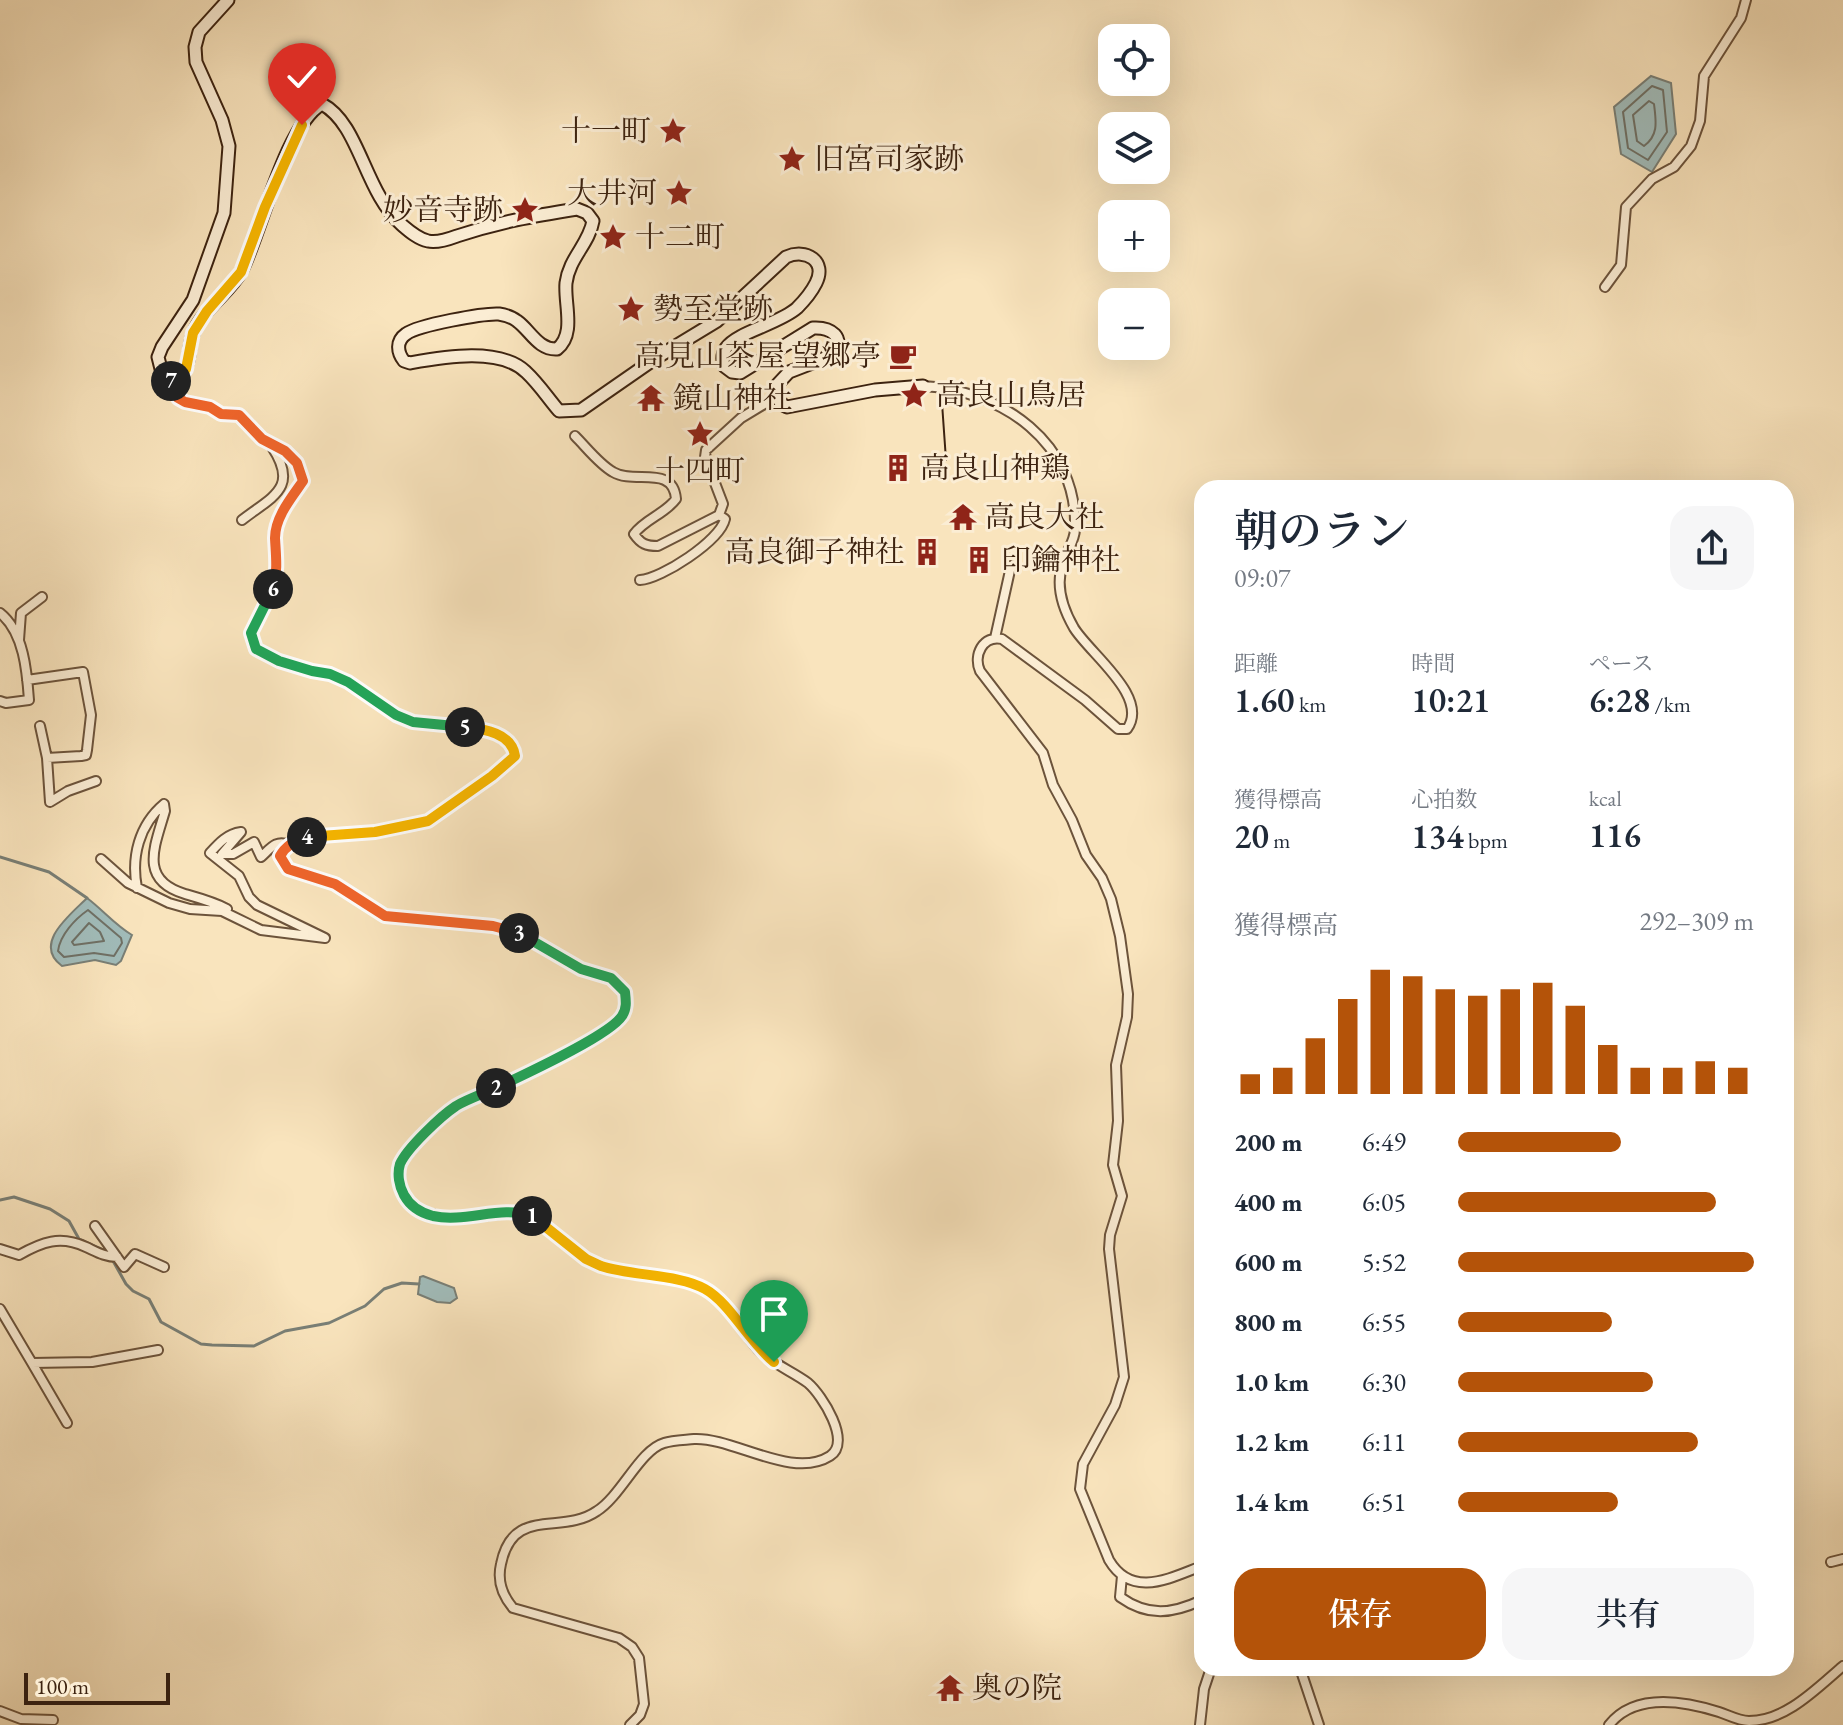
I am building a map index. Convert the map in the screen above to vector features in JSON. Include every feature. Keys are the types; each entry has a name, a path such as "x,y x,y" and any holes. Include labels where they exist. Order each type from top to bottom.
{"main road":[{"path":"228,0 199,32 195,47 196,62 222,120 229,146 224,213 193,300 158,357 163,377 171,381 186,369 193,333 207,311 241,272 265,207 293,145 314,109 322,104 335,111 348,130 365,173 393,217 429,242 449,239 502,221 577,209 587,213 593,221 591,231 571,262 566,284 567,335 557,349 550,349 538,341 517,321 496,314 423,327 407,333 398,346 404,361 488,356 508,360 525,371 559,411 581,410 656,358 717,321 786,257 796,252 807,254 815,261 819,272 816,284 797,308 732,342 722,357 724,366 740,373 813,328 825,327 835,333 838,348 833,355 789,372 775,387 776,397 787,407 904,385 923,386"}],"street":[{"path":"1605,287 1621,265 1626,207 1652,179 1674,167 1691,146 1700,121 1704,76 1741,18 1746,0"},
{"path":"171,381 178,398 185,402 210,407 221,414 239,415 271,446 283,464 283,481 278,493 242,520"},
{"path":"923,386 949,387 1022,420 1051,447 1065,468 1075,500 1075,534 1061,566 1059,589 1064,607 1075,629 1124,688 1133,704 1133,721 1127,729 1118,729 1085,700 1002,639 986,641 978,651 976,663 1043,753 1053,785 1086,855 1102,878 1111,899 1128,994 1127,1017 1116,1065 1118,1121 1113,1165 1122,1196 1109,1249 1124,1377 1115,1405 1083,1464 1080,1489 1109,1560 1122,1576 1151,1584 1194,1569"},
{"path":"575,436 609,471 621,477 664,478 675,490 676,499 670,507 639,527 634,534 639,542 647,546 658,546 719,515 723,504 705,457 706,450 741,418 776,397"},
{"path":"271,446 285,451 297,463 303,481 281,515 275,536 277,576 251,633 256,649 279,661 330,674 348,682 396,715 413,722 483,729 496,733 515,751 515,756 492,776 428,821 375,832 317,835 297,840 284,849 281,859"},
{"path":"640,580 646,580 683,561 708,544 723,526 725,519 719,515"},
{"path":"995,638 1011,566"},
{"path":"19,640 22,635 21,613 42,597"},
{"path":"0,613 19,640 29,700 0,701"},
{"path":"27,680 83,672 91,715 86,755 47,758"},
{"path":"40,726 47,758 50,802 68,791 96,781"},
{"path":"137,888 133,870 136,852 151,815 164,804 152,864 156,875 173,890 224,907 248,926 325,938 257,905 249,897 239,876 210,853 219,842 233,833 241,832 222,854 233,854 254,842 261,857"},
{"path":"261,857 276,843 289,845"},
{"path":"261,857 281,859 288,869 335,884 385,916 493,926 522,934 581,969 611,978 625,992 626,1008 621,1019 575,1048 456,1106 440,1119 401,1163 398,1176 401,1190 418,1210 449,1219 529,1214 586,1259 601,1266 704,1288 718,1299 759,1350 816,1391 837,1429 838,1446 834,1453 827,1458 797,1463 697,1439 663,1443 642,1462 620,1491 587,1518 538,1524 513,1535 504,1549 499,1573 505,1599 513,1608 619,1638 632,1647 639,1658 644,1704 640,1715 630,1725"},
{"path":"101,859 137,888 169,903 190,909 222,911 235,917"},
{"path":"95,1226 112,1257"},
{"path":"0,1249 19,1255 41,1243 60,1239 112,1257 124,1267 135,1254 164,1267"},
{"path":"0,1309 67,1423"},
{"path":"32,1363 92,1362 158,1350"},
{"path":"1831,1562 1843,1559"},
{"path":"1122,1576 1120,1597 1147,1611 1170,1612 1194,1603"},
{"path":"1609,1725 1626,1711 1655,1702 1696,1706 1748,1721 1773,1715 1806,1698 1843,1666"},
{"path":"1200,1725 1208,1676"},
{"path":"1303,1676 1319,1725"},
{"path":"0,1711 21,1719 53,1720"}],"water":[{"path":"1651,76 1671,83 1676,134 1652,172 1621,154 1614,107"},
{"path":"87,898 132,935 121,961 116,965 95,960 62,966 54,957 52,939 57,930"},
{"path":"420,1277 454,1288 457,1298 450,1303 437,1302 418,1294"}],"waterway":[{"path":"0,857 49,872 87,898"},
{"path":"0,1200 14,1197 50,1209 69,1221 79,1239 108,1252 126,1284 149,1299 161,1322 201,1344 254,1346 285,1331 329,1323 365,1306 384,1289 402,1283 419,1284"}],"tram line":[{"path":"942,403 946,460"}],"place":[{"name":"十一町","path":"673,131"},
{"name":"旧宮司家跡","path":"792,159"},
{"name":"大井河","path":"679,193"},
{"name":"妙音寺跡","path":"525,210"},
{"name":"十二町","path":"613,237"},
{"name":"勢至堂跡","path":"631,309"},
{"name":"高見山茶屋 望郷亭","path":"903,356"},
{"name":"高良山鳥居","path":"914,395"},
{"name":"鏡山神社","path":"651,398"},
{"name":"十四町","path":"700,434"},
{"name":"高良山神鶏","path":"898,468"},
{"name":"高良大社","path":"963,517"},
{"name":"高良御子神社","path":"927,552"},
{"name":"印鑰神社","path":"979,560"},
{"name":"奥の院","path":"950,1688"}],"route":[{"path":"302,125 265,207 241,272 207,311 193,333 186,369 171,381 178,398 185,402 210,407 221,414 239,415 262,439 285,451 297,463 303,481 281,515 275,536 277,576 251,633 254,644 256,649 269,657 348,682 396,715 413,722 496,733 509,743 515,756 428,821 375,832 317,835 297,840 280,856 288,869 335,884 385,916 493,926 522,934 581,969 611,978 625,992 626,1008 621,1019 549,1062 456,1106 440,1119 401,1163 398,1176 401,1190 418,1210 449,1219 529,1214 586,1259 601,1266 704,1288 718,1299 759,1350 774,1362"}]}
